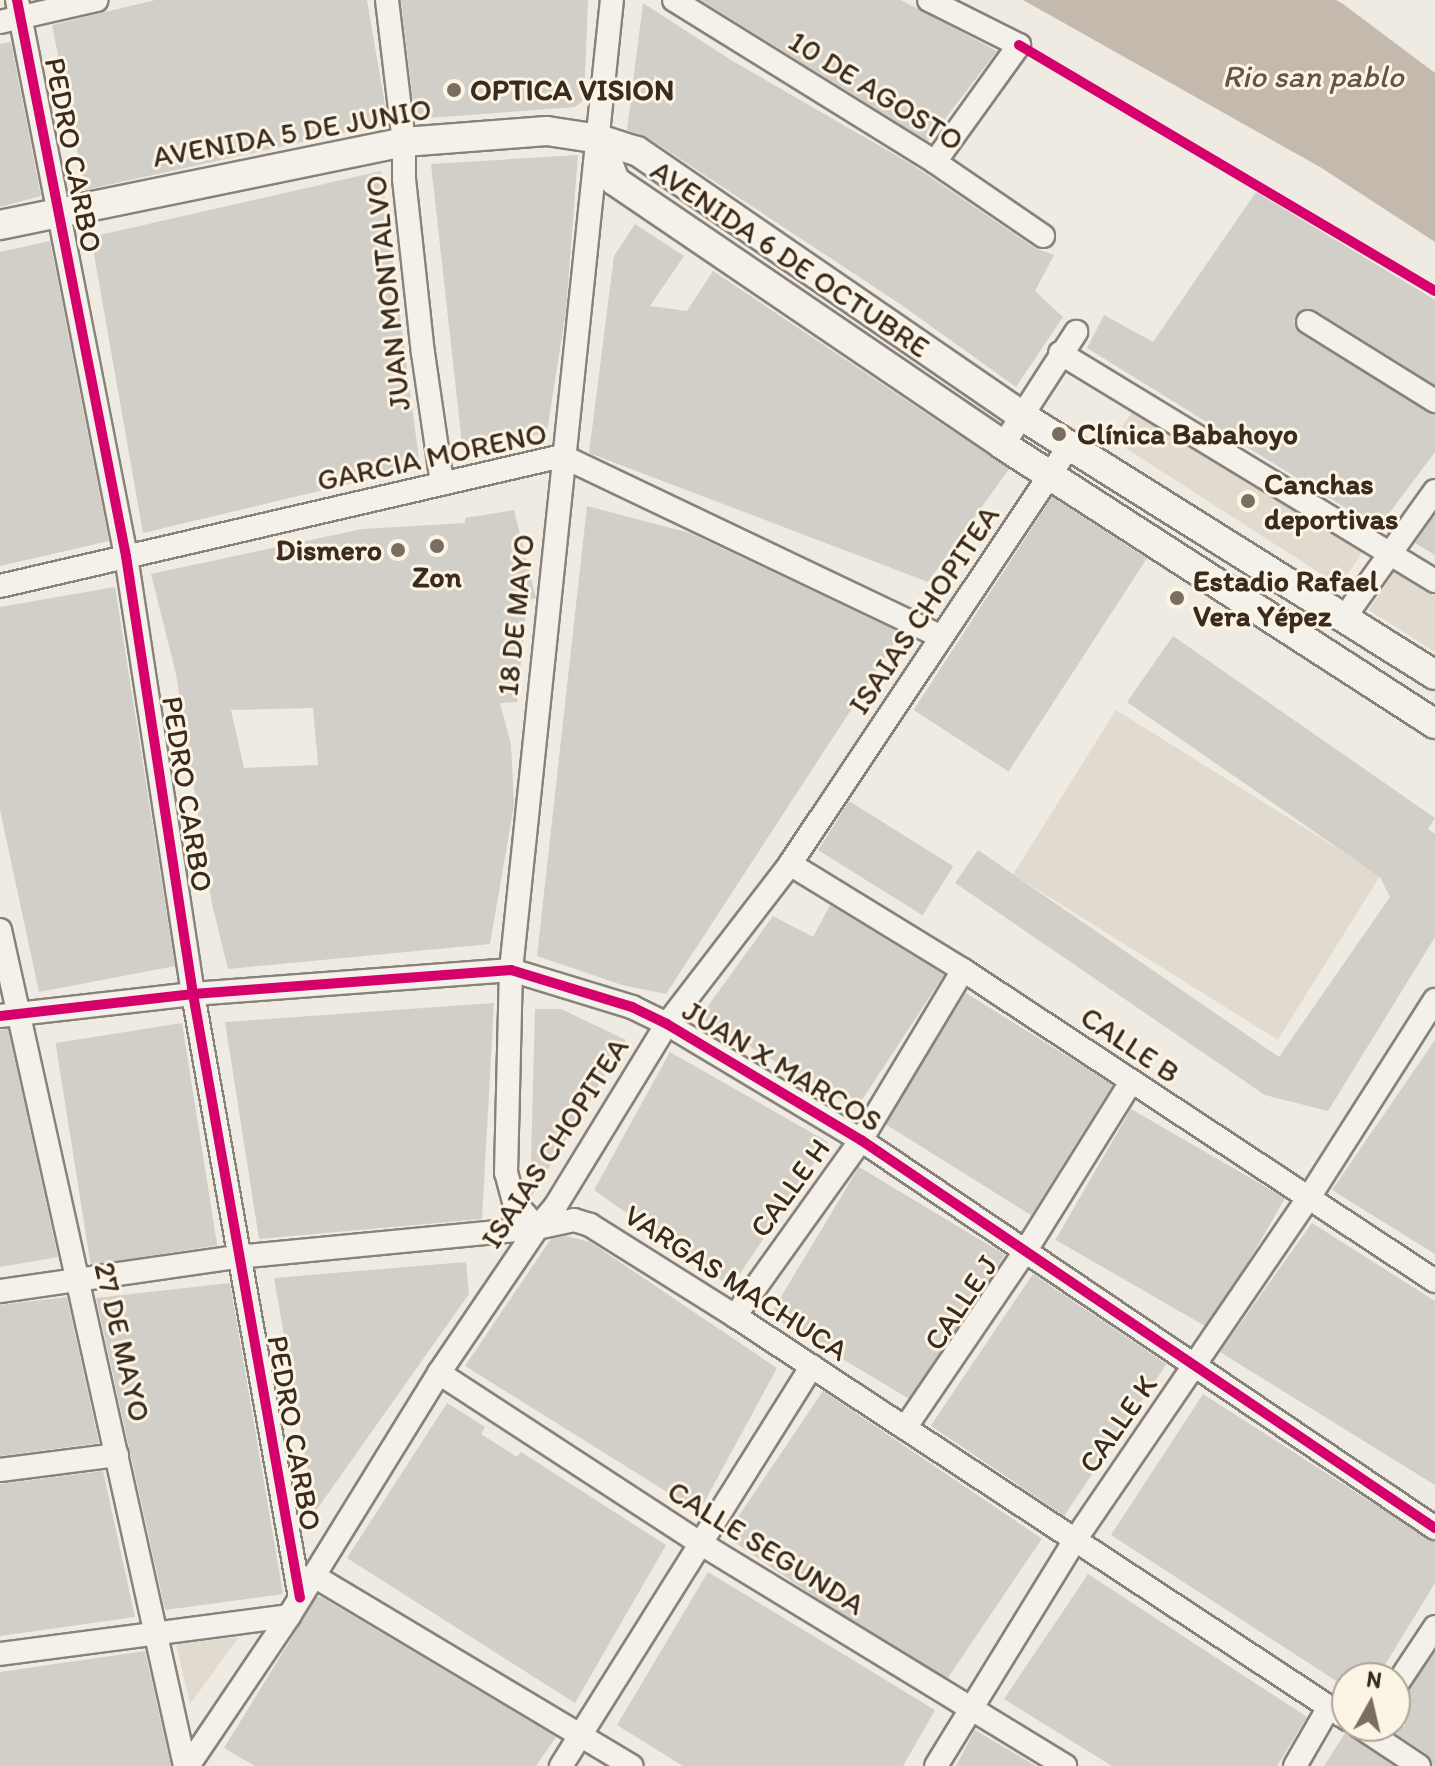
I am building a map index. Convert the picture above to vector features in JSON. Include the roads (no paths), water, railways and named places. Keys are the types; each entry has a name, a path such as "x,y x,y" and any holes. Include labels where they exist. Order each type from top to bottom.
{"main road":[{"name":"AVENIDA 5 DE JUNIO","path":"0,225 404,142 547,131 599,139"},
{"name":"AVENIDA 6 DE OCTUBRE","path":"599,139 637,151 1022,416 1435,675"},
{"name":"AVENIDA 6 DE OCTUBRE","path":"599,139 615,181 1003,445 1435,724"}],"street":[{"path":"13,13 97,0"},
{"name":"JUAN MONTALVO","path":"387,0 404,142 404,179 423,353 442,484"},
{"name":"18 DE MAYO","path":"537,1228 514,1202 506,1173 511,970 562,456 612,0"},
{"name":"10 DE AGOSTO","path":"674,0 935,162 1043,236"},
{"path":"929,0 1019,45 935,162"},
{"name":"PEDRO CARBO","path":"13,13 61,212 126,556 193,994 294,1607"},
{"path":"1308,322 1435,401"},
{"path":"1003,445 1076,332"},
{"path":"1060,353 1435,581"},
{"name":"ISAIAS CHOPITEA","path":"187,1766 314,1576 439,1373 537,1228 556,1205 667,1024 790,864 1070,445"},
{"name":"GARCIA MORENO","path":"0,586 562,456 941,637"},
{"path":"1344,618 1393,554 1435,491"},
{"name":"CALLE B","path":"790,864 963,970 1435,1281"},
{"name":"27 DE MAYO","path":"0,930 9,1015 78,1280 187,1766"},
{"name":"JUAN X MARCOS","path":"9,1015 193,994 511,970 632,1007 667,1024 861,1140 1435,1528"},
{"name":"CALLE H","path":"735,1316 861,1140 963,970"},
{"name":"CALLE K","path":"936,1766 1075,1540 1308,1199 1434,1003"},
{"name":"CALLE J","path":"905,1428 1026,1250 1131,1082"},
{"name":"VARGAS MACHUCA","path":"0,1291 237,1257 537,1228 574,1220 590,1225 812,1366 1331,1707"},
{"path":"561,1766 812,1366"},
{"name":"CALLE SEGUNDA","path":"439,1373 700,1543 970,1711 1065,1766"},
{"path":"0,1470 117,1455"},
{"path":"314,1576 631,1766"},
{"path":"0,1654 156,1632 294,1607"},
{"path":"1411,1663 1435,1627"},
{"path":"1295,1766 1331,1739"},
{"name":"VARGAS MACHUCA","path":"1384,1742 1419,1766"}],"water":[{"name":"Rio san pablo","path":"1023,0 1336,0 1343,4 1435,73 1435,242 1320,167"}],"place":[{"name":"OPTICA VISION","path":"454,90"},
{"name":"Clínica Babahoyo","path":"1059,434"},
{"name":"Canchas deportivas","path":"1248,501"},
{"name":"Zon","path":"437,546"},
{"name":"Dismero","path":"398,550"},
{"name":"Estadio Rafael Vera Yépez","path":"1177,598"}]}
